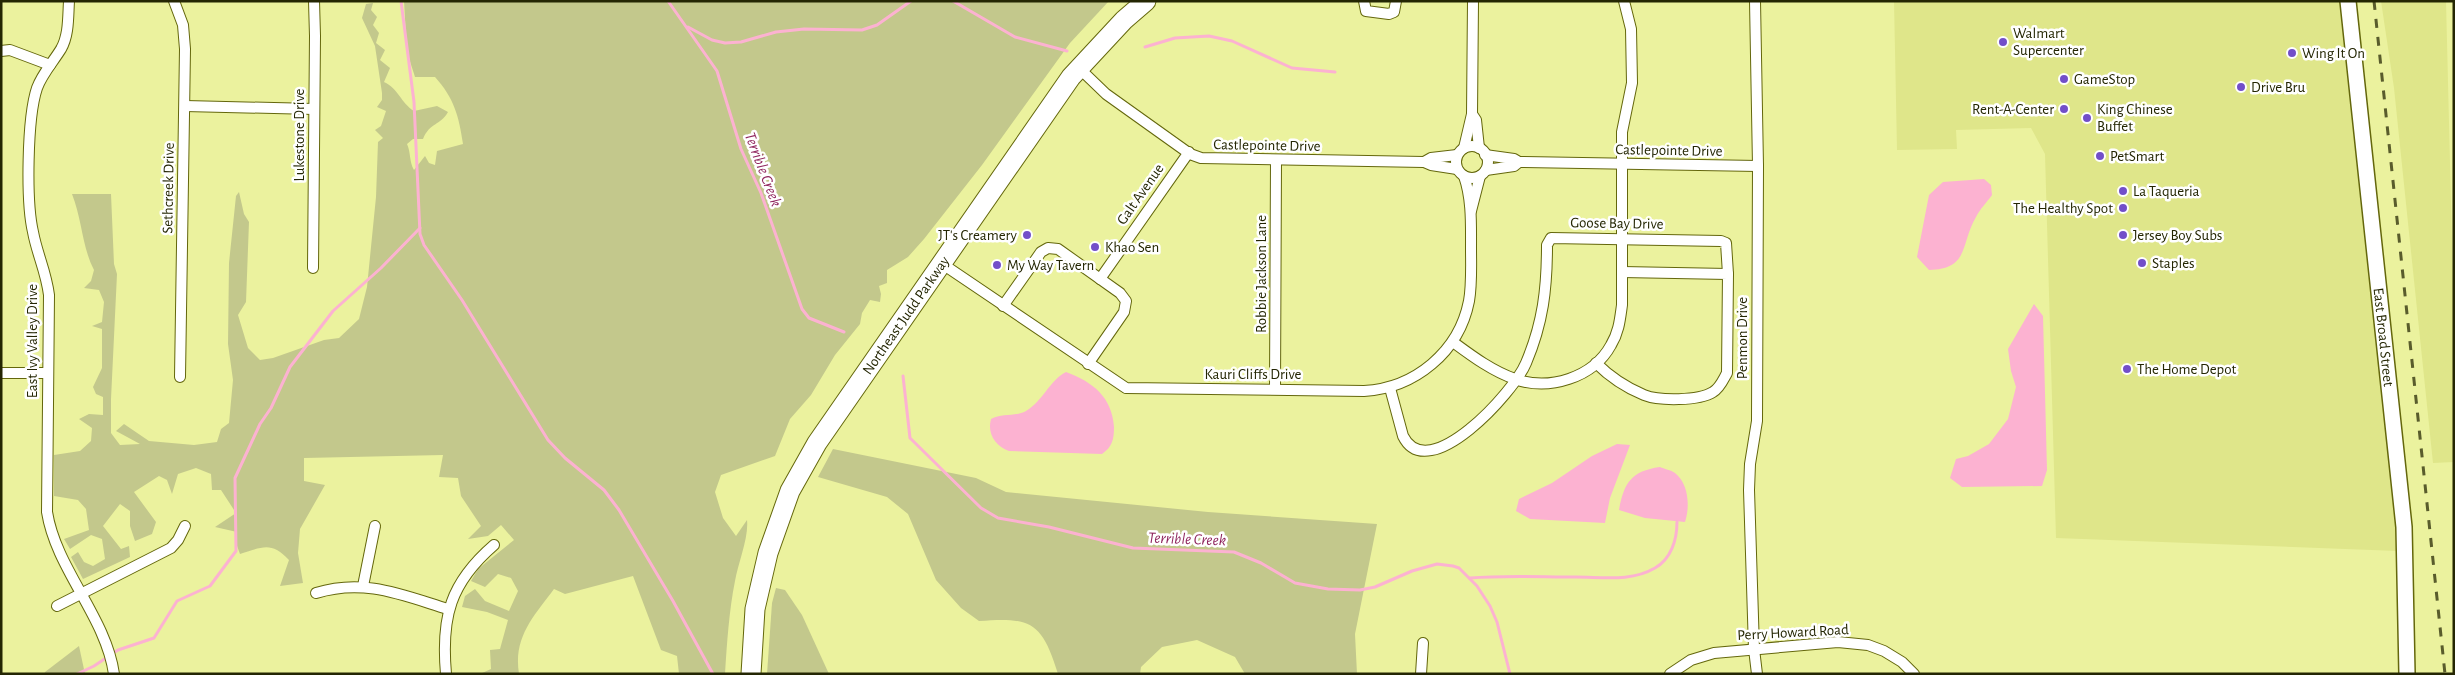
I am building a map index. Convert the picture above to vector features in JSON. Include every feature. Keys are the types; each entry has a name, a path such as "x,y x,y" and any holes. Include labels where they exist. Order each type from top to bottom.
{"highway":[{"name":"Northeast Judd Parkway","path":"751,674 755,609 768,553 790,491 817,443 1079,68 1124,20 1146,1"}],"main road":[{"name":"East Broad Street","path":"2348,1 2404,527 2408,674"}],"street":[{"name":"East Ivy Valley Drive","path":"69,1 67,34 62,48 37,88 32,114 28,203 33,233 46,271 49,295 47,512 51,533 110,652 114,674"},
{"name":"Sethcreek Drive","path":"174,1 183,25 185,106 180,377"},
{"name":"Lukestone Drive","path":"314,1 314,268"},
{"path":"1364,1 1366,11 1389,14 1394,12 1396,1"},
{"path":"1472,114 1476,120 1482,151 1487,162 1482,173 1473,178 1460,173 1461,152 1472,114 1473,1"},
{"path":"1452,342 1492,368 1517,380 1553,383 1570,379 1596,363 1610,347 1620,324 1623,123 1632,83 1631,29 1624,1"},
{"name":"Penmon Drive","path":"1755,1 1758,166 1757,421 1750,464 1749,490 1754,649 1757,674"},
{"path":"1,51 10,50 50,65"},
{"name":"Castlepointe Drive","path":"1079,68 1106,94 1189,152 1208,159 1424,162 1460,173"},
{"path":"185,106 314,109"},
{"path":"1461,152 1471,146 1482,151"},
{"name":"Castlepointe Drive","path":"1482,151 1519,162 1758,166"},
{"name":"Galt Avenue","path":"1100,278 1189,152"},
{"name":"Castlepointe Drive","path":"1424,162 1431,158 1461,152"},
{"name":"Robbie Jackson Lane","path":"1275,389 1276,160"},
{"name":"Castlepointe Drive","path":"1482,173 1502,166 1514,166 1519,162"},
{"name":"Kauri Cliffs Drive","path":"1460,173 1471,211"},
{"name":"Kauri Cliffs Drive","path":"941,263 1126,388 1364,391 1390,388 1426,369 1452,342 1463,321 1469,300 1471,211 1482,173"},
{"name":"Goose Bay Drive","path":"1390,388 1406,443 1411,448 1424,452 1446,444 1463,433 1501,401 1517,380 1525,364 1543,313 1549,240 1556,237 1726,243 1728,274"},
{"path":"1003,306 1041,252 1048,248 1058,249 1123,295 1126,307 1088,364"},
{"path":"1596,363 1608,374 1645,395 1656,398 1683,399 1713,392 1721,384 1727,368 1728,274 1622,272"},
{"path":"1,373 48,374"},
{"path":"57,606 171,548 178,540 185,526"},
{"path":"363,586 375,526"},
{"path":"446,674 444,649 448,609 462,577 494,545"},
{"path":"316,593 337,587 363,586 448,609"},
{"name":"Perry Howard Road","path":"1670,674 1680,666 1702,656 1754,649 1838,642 1854,643 1884,651 1902,662 1914,674"},
{"path":"1421,674 1423,643"}],"shaded area":[{"path":"404,1 1109,1 1070,43 982,165 924,239 908,257 887,270 887,283 879,286 880,302 870,300 862,313 860,324 835,355 811,395 790,419 775,456 721,475 715,492 723,518 736,536 747,520 745,542 736,574 731,604 725,674 679,674 677,656 661,650 633,576 565,594 554,589 533,618 522,638 518,661 519,674 480,674 491,669 490,650 500,649 508,620 487,612 462,607 465,596 475,589 485,601 509,611 518,591 511,578 498,574 485,587 471,581 478,569 514,540 501,525 488,536 468,539 481,526 461,496 458,478 439,477 443,455 304,458 304,481 325,485 300,529 298,553 303,583 280,586 289,560 277,550 266,547 240,554 236,543 237,532 215,527 236,513 221,490 212,490 211,474 196,468 178,474 172,494 167,480 159,476 134,492 156,522 152,534 135,541 130,526 130,511 120,504 103,526 121,549 129,546 130,557 83,579 71,557 78,552 84,562 93,566 105,559 102,539 91,535 70,549 64,539 89,530 86,509 78,500 54,496 54,455 80,451 91,441 92,428 79,419 89,414 103,415 103,397 96,394 93,387 102,368 102,329 92,326 102,322 104,302 99,290 84,288 91,281 94,270 87,252 72,194 111,194 114,264 117,274 111,433 120,445 140,444 116,431 124,424 149,441 194,445 217,442 221,429 229,423 233,380 228,344 229,263 236,196 239,192 244,214 249,222 246,302 238,315 248,348 260,360 273,358 324,340 339,338 359,319 367,287 376,197 378,142 383,138 375,130 381,126 386,111 377,107 382,100 382,93 375,46 362,18 366,4 373,3 371,10 377,17 373,25 379,33 376,43 385,50 380,60 390,68 384,82 393,88 414,111 437,106 448,112 442,120 429,130 423,139 413,139 407,144 414,170 425,156 429,163 435,165 437,151 463,144 455,108 447,92 435,77 415,77 407,52"},
{"path":"1894,1 2339,1 2398,551 2056,538 2045,154 2031,128 1956,130 1957,149 1897,150"},
{"path":"2381,1 2446,1 2454,325 2454,462 2433,463 2394,88"},
{"path":"1984,179 1991,185 1992,195 1976,217 1958,260 1942,269 1929,270 1917,257 1929,195 1943,182"},
{"path":"2034,304 2043,316 2047,470 2042,486 1962,487 1950,478 1956,459 1968,456 1989,444 2008,419 2016,387 2011,371 2008,349"},
{"path":"1066,372 1093,386 1105,399 1114,427 1113,439 1108,449 1102,454 1009,451 1000,446 991,434 991,419 1026,411 1037,402 1055,380"},
{"path":"1617,444 1630,445 1610,498 1605,523 1530,519 1516,511 1519,499 1552,483 1592,456"},
{"path":"833,449 976,478 1006,492 1208,512 1377,524 1355,634 1357,674 1245,674 1235,657 1197,640 1162,647 1141,667 1140,674 1058,674 1046,643 1040,633 1032,626 1011,620 979,621 961,608 936,580 908,514 887,497 818,477"},
{"path":"1660,467 1675,473 1686,489 1688,510 1685,522 1645,518 1619,510 1623,492 1630,480 1642,472"},
{"path":"776,588 785,590 802,615 829,674 767,674 772,603"},
{"path":"79,646 85,674 44,674 45,672"}],"waterway":[{"path":"401,1 414,102 420,234 424,245 462,300 548,440 565,458 604,490 619,510 673,601 713,674"},
{"name":"Terrible Creek","path":"668,1 717,71 741,149 761,193 802,309 809,318 844,332"},
{"path":"688,27 712,40 725,43 741,42 776,32 804,29 862,30 877,25 911,1"},
{"path":"953,1 1015,37 1067,51"},
{"path":"1145,47 1175,38 1209,36 1232,41 1292,68 1335,72"},
{"path":"77,674 94,666 118,650 154,638 177,601 210,586 236,551 235,478 260,424 271,408 290,367 333,311 381,268 420,228"},
{"name":"Terrible Creek","path":"903,376 910,438 981,508 998,518 1049,527 1133,548 1234,552 1261,563 1295,583 1328,589 1360,590 1375,587 1412,571 1437,564 1453,566 1459,568 1477,586 1490,606 1497,622 1510,674"},
{"path":"1470,578 1510,576 1617,578 1636,575 1655,568 1665,560 1676,536 1677,522"}],"railway":[{"path":"2374,1 2445,674"}],"place":[{"name":"Walmart Supercenter","path":"2003,42"},
{"name":"Wing It On","path":"2292,53"},
{"name":"GameStop","path":"2064,79"},
{"name":"Drive Bru","path":"2241,87"},
{"name":"Rent-A-Center","path":"2064,109"},
{"name":"King Chinese Buffet","path":"2087,118"},
{"name":"PetSmart","path":"2100,156"},
{"name":"La Taqueria","path":"2123,191"},
{"name":"The Healthy Spot","path":"2123,208"},
{"name":"JT's Creamery","path":"1027,235"},
{"name":"Jersey Boy Subs","path":"2123,235"},
{"name":"Khao Sen","path":"1095,247"},
{"name":"Staples","path":"2142,263"},
{"name":"My Way Tavern","path":"997,265"},
{"name":"The Home Depot","path":"2127,369"}]}
